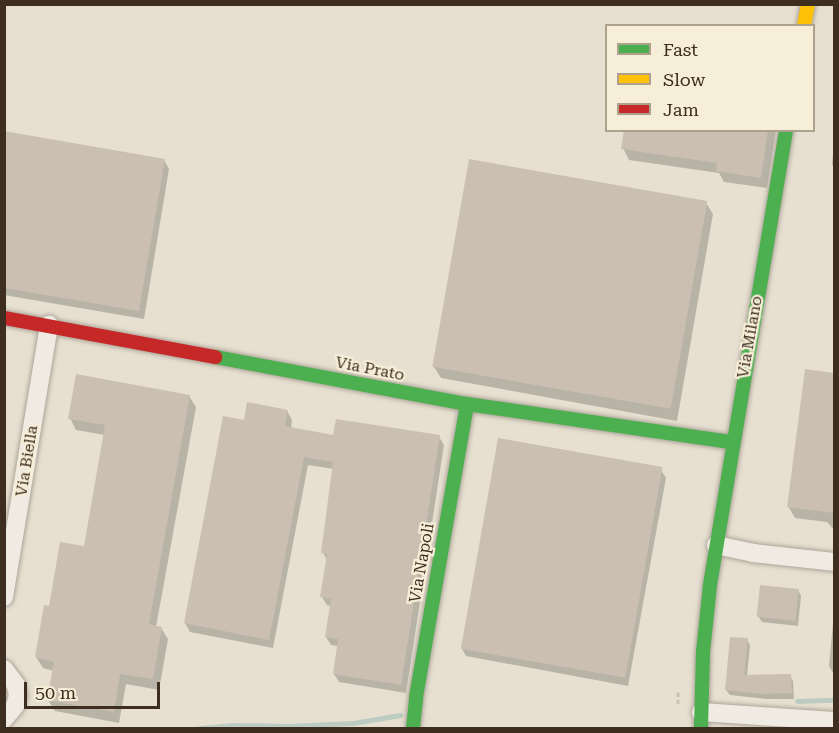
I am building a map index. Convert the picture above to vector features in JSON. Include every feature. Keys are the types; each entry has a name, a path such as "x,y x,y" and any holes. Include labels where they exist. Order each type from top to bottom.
{"street":[{"path":"804,24 808,4"},
{"name":"Via Milano","path":"701,720 703,652 716,545 786,132"},
{"name":"Via Prato","path":"4,318 466,404 732,442"},
{"name":"Via Biella","path":"4,597 49,325"},
{"name":"Via Napoli","path":"413,729 416,697 466,404"},
{"path":"716,545 753,553 834,562"},
{"path":"4,669 16,685 18,696 15,706 4,719"},
{"path":"701,720 834,721"}],"building":[{"path":"4,131 165,159 139,311 4,288"},
{"path":"624,132 768,132 761,178 716,171 717,163 621,149"},
{"path":"469,159 707,201 671,409 432,367"},
{"path":"805,369 834,373 834,513 787,507"},
{"path":"76,374 190,395 149,624 162,627 153,679 120,674 114,712 47,700 54,662 35,657 44,605 49,606 60,542 84,546 105,425 68,419"},
{"path":"247,402 288,410 285,426 333,435 336,419 440,435 401,685 333,674 338,639 325,637 331,599 320,597 327,554 321,553 333,462 304,457 269,640 184,623 223,416 244,420"},
{"path":"498,438 662,467 625,678 461,649"},
{"path":"760,585 799,589 795,621 757,617"},
{"path":"730,637 748,638 744,675 791,674 792,693 762,694 725,690"}],"waterway":[{"path":"797,701 834,700"},
{"path":"200,728 234,725 287,726 353,723 400,715"}],"traffic: fast":[{"path":"701,728 703,652 710,585 786,132"},
{"path":"215,357 467,404 732,442"},
{"path":"413,728 416,697 467,404"}],"traffic: slow":[{"path":"804,24 808,4"}],"traffic: jam":[{"path":"4,318 215,357"}]}
